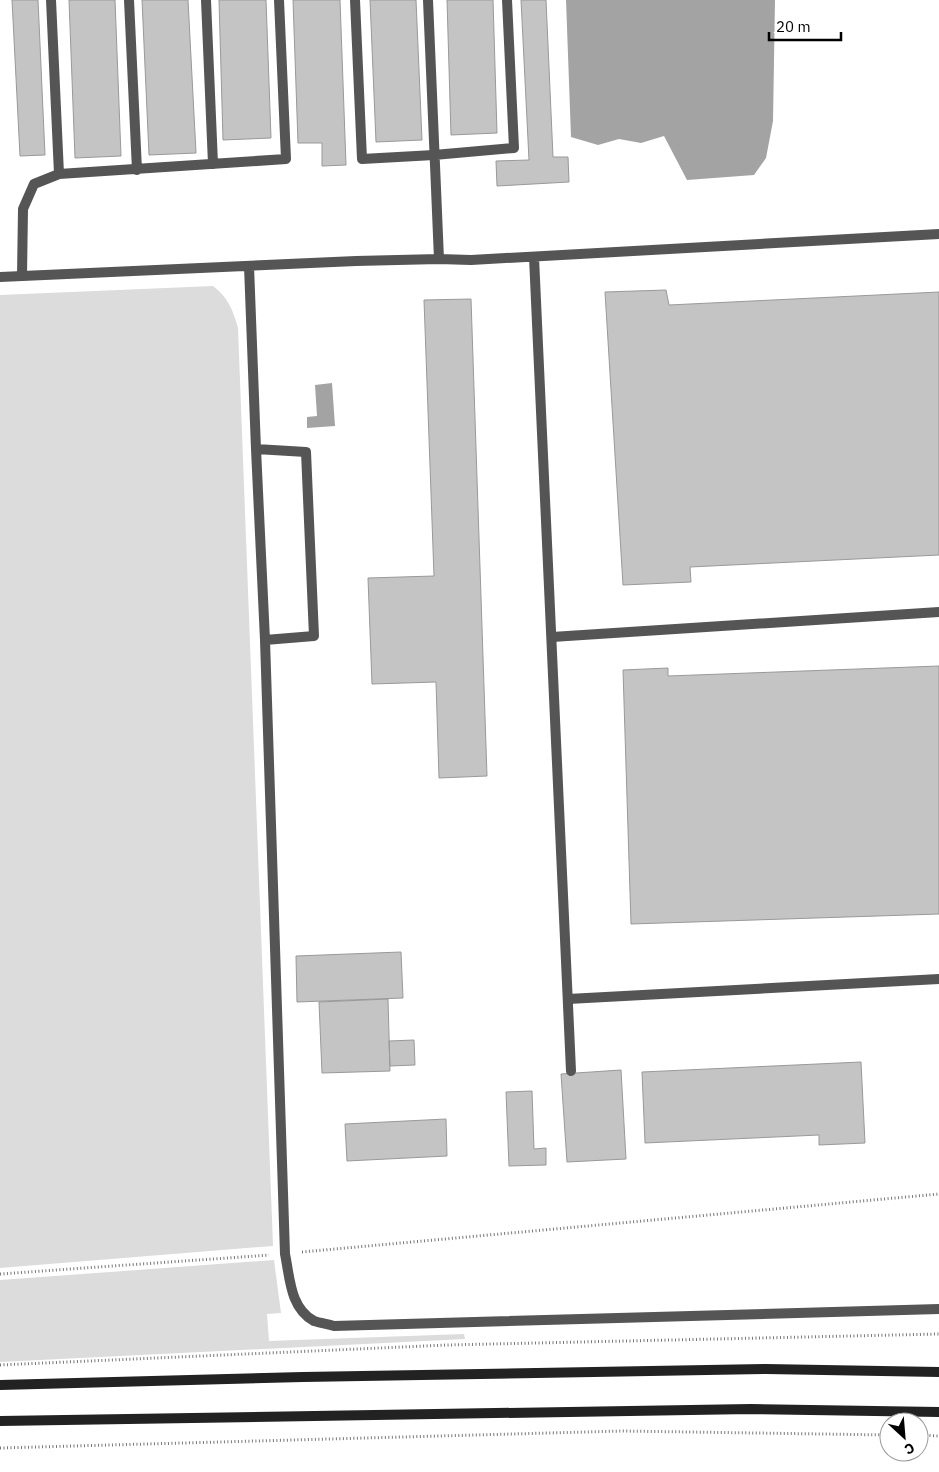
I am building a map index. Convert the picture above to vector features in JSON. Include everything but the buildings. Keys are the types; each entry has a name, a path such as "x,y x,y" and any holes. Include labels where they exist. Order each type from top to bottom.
{"main road":[{"path":"0,1385 756,1369 939,1372"},
{"path":"0,1421 751,1409 939,1412"}],"lane":[{"path":"51,0 59,174"},
{"path":"129,0 137,170"},
{"path":"206,0 213,164"},
{"path":"22,276 23,210 34,184 59,174 286,160 279,0"},
{"path":"355,0 362,159 514,148 507,0"},
{"path":"428,0 439,259"},
{"path":"0,277 439,259 471,260 939,234"},
{"path":"534,257 571,1071"},
{"path":"249,266 265,640 285,1254 294,1298 301,1311 315,1321 334,1326 939,1310"},
{"path":"256,449 306,452 314,636 265,640"},
{"path":"552,638 939,612"},
{"path":"568,999 939,978"}],"path":[{"path":"0,1274 285,1254 939,1194"},
{"path":"0,1365 447,1345 939,1334"},
{"path":"0,1448 622,1431 879,1435"}],"shaded area":[{"path":"566,0 775,0 773,121 766,158 754,175 687,180 664,136 641,143 619,139 598,145 571,137"},
{"path":"213,286 229,304 238,328 273,1246 0,1268 0,295"},
{"path":"332,383 335,426 307,428 307,417 317,416 315,385"},
{"path":"274,1260 281,1313 267,1314 269,1341 464,1334 465,1339 0,1362 0,1280"}]}
